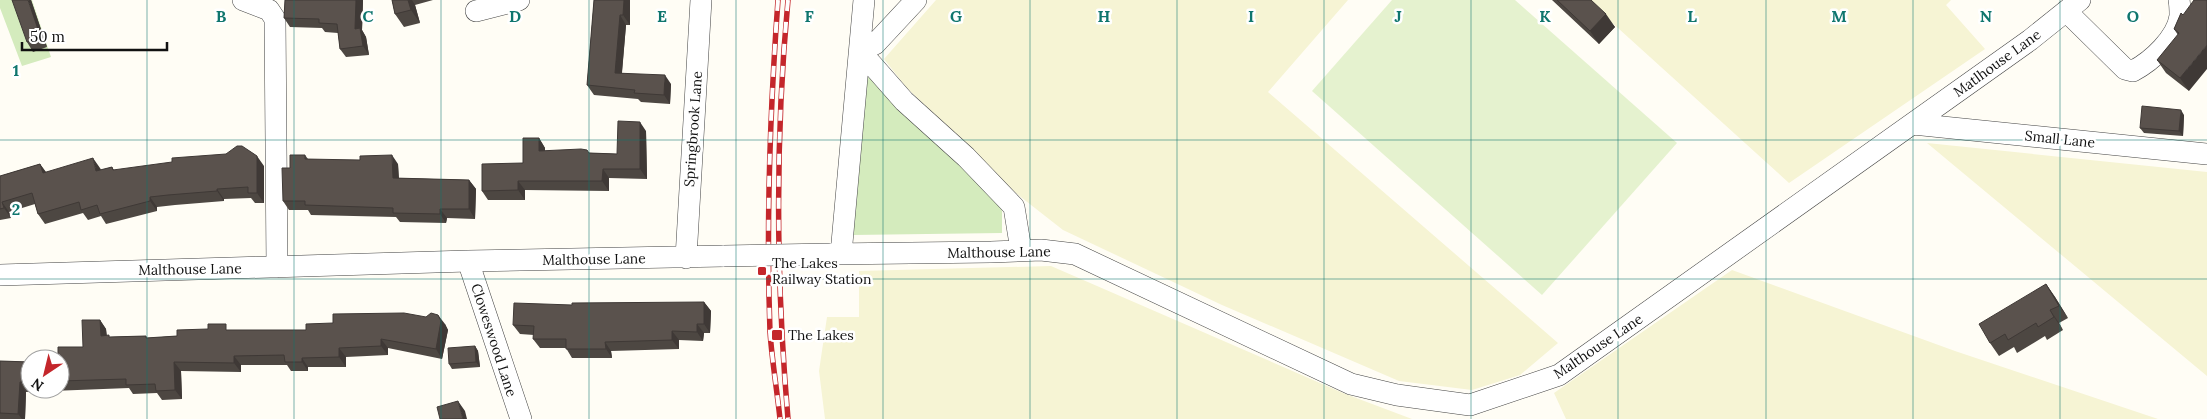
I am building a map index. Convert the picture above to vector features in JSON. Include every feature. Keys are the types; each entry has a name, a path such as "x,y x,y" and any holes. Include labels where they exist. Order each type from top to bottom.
{"street":[{"path":"243,0 269,10 275,19 277,267"},
{"path":"476,11 519,0"},
{"name":"Springbrook Lane","path":"686,258 701,0"},
{"path":"835,254 864,0"},
{"path":"916,0 875,44 860,51 904,101 966,157 1014,207 1021,250"},
{"path":"2073,5 2125,69 2133,72 2155,56 2176,29 2180,17 2180,0"},
{"name":"Matlhouse Lane","path":"1913,124 2030,40 2073,5"},
{"name":"Malthouse Lane","path":"0,275 468,261 1041,250 1075,254 1351,384 1397,395 1470,405 1559,375 1913,124"},
{"name":"Small Lane","path":"1913,124 2207,154"},
{"name":"Cloweswood Lane","path":"468,261 521,419"}],"shaded area":[{"path":"936,0 1348,0 1268,92 1558,343 1520,375 1472,390 1399,381 1222,305 1063,230 1017,194 906,87 884,59"},
{"path":"1587,0 1951,0 1946,5 1985,49 1789,183"},
{"path":"1927,143 2207,172 2207,376"},
{"path":"1051,266 1343,393 1412,419 825,419 819,371 827,317 859,317 859,271"},
{"path":"1732,270 1955,351 2158,419 1566,419 1554,393"}],"green space":[{"path":"0,0 32,0 51,57 22,66 0,8"},
{"path":"1392,0 1515,0 1677,143 1542,295 1312,91"},
{"path":"865,69 995,195 1002,211 1002,233 852,235"}],"building":[{"path":"12,0 28,0 41,38 27,42"},
{"path":"285,0 356,0 355,29 360,28 363,46 340,49 337,24 319,23 319,19 284,18"},
{"path":"392,0 408,0 411,10 395,14"},
{"path":"594,0 624,0 623,15 620,15 615,73 665,75 664,95 634,93 635,90 587,85"},
{"path":"1557,0 1591,0 1606,14 1590,31"},
{"path":"2194,0 2207,0 2207,45 2180,78 2157,60 2179,33 2174,29 2181,13 2183,15"},
{"path":"2142,106 2181,110 2179,131 2140,128"},
{"path":"618,121 640,122 640,169 603,169 602,181 518,181 518,190 482,191 482,164 523,163 523,138 539,138 539,151 581,149 587,150 589,153 617,154"},
{"path":"237,146 242,146 257,156 257,193 248,193 248,187 150,197 150,201 100,214 97,205 81,210 79,202 38,214 32,193 2,202 4,208 0,209 0,176 40,164 43,173 93,158 96,171 112,167 113,170 172,162 172,158 226,154"},
{"path":"290,155 305,155 305,159 360,160 360,156 392,155 393,178 469,180 469,209 440,209 440,214 393,213 393,208 305,205 305,201 283,201 282,168 290,168"},
{"path":"2046,284 2059,306 2050,310 2054,317 2038,327 2036,323 2008,340 2005,334 1990,343 1979,324"},
{"path":"704,302 704,324 697,324 697,332 672,331 672,340 605,342 606,349 566,349 566,339 533,339 534,326 513,325 514,303 572,305 572,303"},
{"path":"404,313 426,317 431,313 438,315 441,321 436,349 381,339 381,346 339,348 339,357 302,358 302,362 285,362 284,355 234,356 234,363 174,362 175,390 156,391 155,384 126,385 126,379 70,381 70,349 58,349 58,347 83,347 82,320 100,320 101,336 146,336 146,338 177,336 177,330 208,329 208,324 226,324 226,330 306,330 306,324 333,323 333,314"},
{"path":"475,346 476,362 449,364 448,348"},
{"path":"0,361 20,362 18,414 0,413"},
{"path":"458,401 463,419 440,419 437,407"}],"railway":[{"path":"778,0 771,124 768,249 770,332 780,419"},
{"path":"788,0 779,157 779,262 788,419"}],"place":[{"name":"The Lakes Railway Station","path":"762,271"},
{"name":"The Lakes","path":"777,335"}]}
